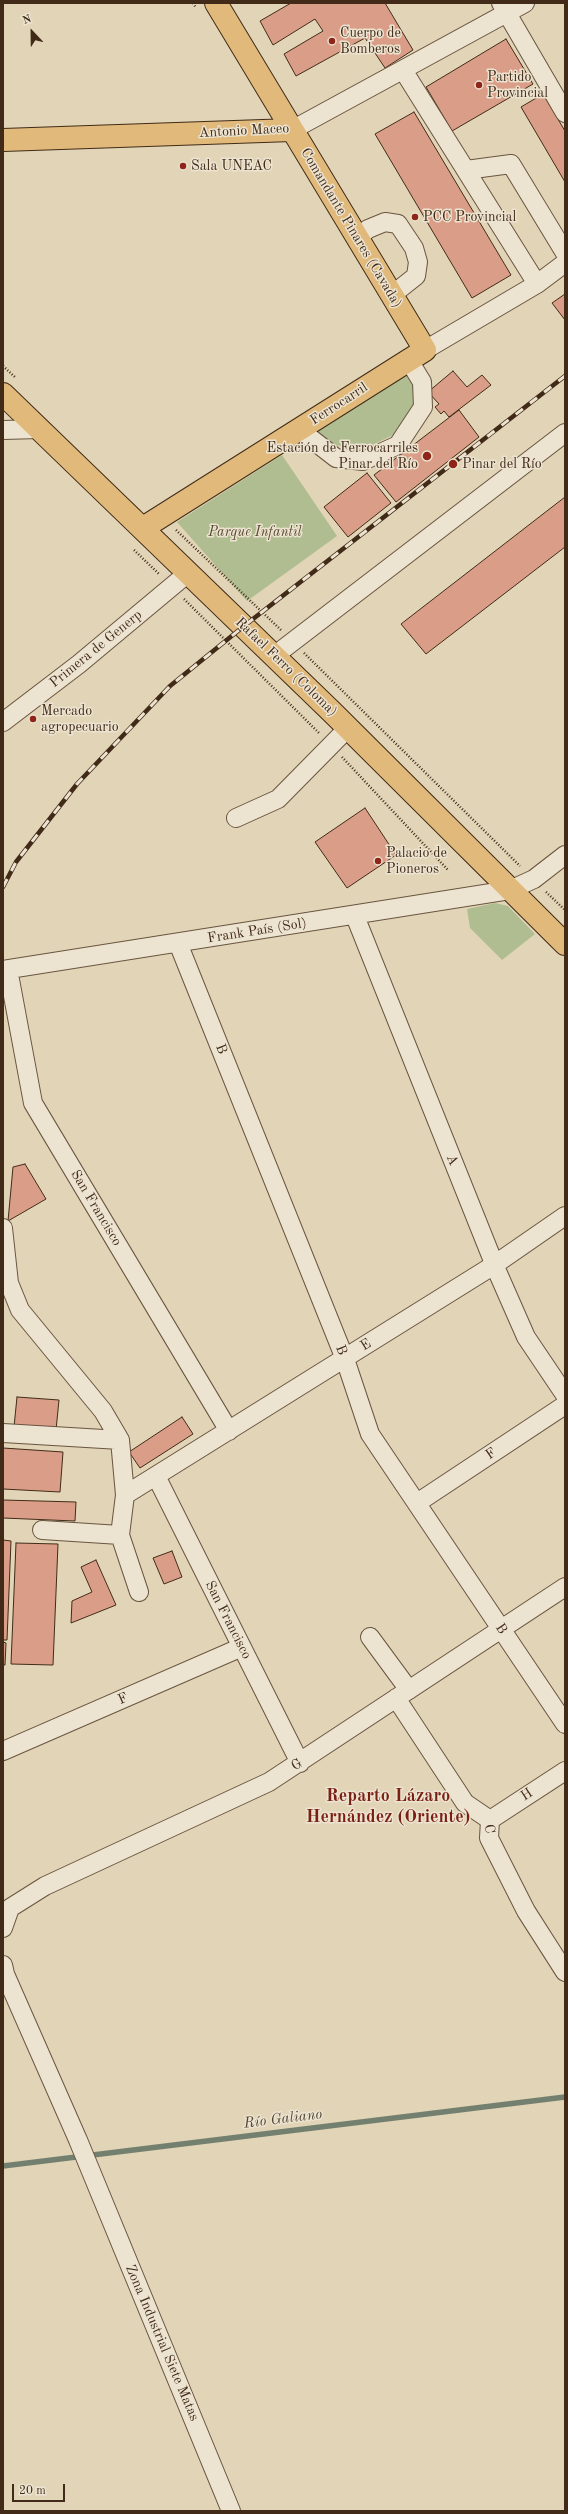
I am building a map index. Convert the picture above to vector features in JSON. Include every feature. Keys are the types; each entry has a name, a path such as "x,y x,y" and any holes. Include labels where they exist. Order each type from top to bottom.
{"main road":[{"name":"Comandante Pinares (Cavada)","path":"216,3 392,295 416,354"},
{"name":"Antonio Maceo","path":"3,140 292,130"},
{"name":"Ferrocarril","path":"143,528 300,430 416,354"},
{"name":"Rafael Ferro (Coloma)","path":"3,394 348,728 565,944"}],"street":[{"name":"Antonio Maceo","path":"292,130 403,70 504,8 525,3"},
{"path":"504,8 565,113"},
{"path":"403,70 536,284"},
{"path":"466,170 511,164 565,253"},
{"path":"357,238 368,229 385,222 398,224 414,248 418,262 416,276 392,295"},
{"name":"Ferrocarril","path":"416,354 536,284 565,263"},
{"path":"300,430 336,458 363,460 398,445 423,407 422,382 416,354"},
{"path":"3,430 40,429"},
{"path":"274,656 565,433"},
{"name":"Primera de Generp","path":"3,722 79,664 188,573"},
{"path":"236,818 278,799 348,728"},
{"name":"Frank País (Sol)","path":"6,969 355,916 510,890 534,879 565,855"},
{"name":"A","path":"355,916 494,1265 526,1337 565,1395"},
{"name":"B","path":"178,943 345,1359 370,1434 565,1724"},
{"name":"San Francisco","path":"6,969 33,1103 229,1431"},
{"name":"E","path":"125,1495 494,1265 565,1216"},
{"path":"3,1228 9,1283 20,1310 103,1411 120,1440 125,1495 120,1535 139,1592"},
{"name":"F","path":"417,1503 565,1405"},
{"path":"3,1433 120,1440"},
{"name":"San Francisco","path":"151,1480 242,1647 300,1763"},
{"path":"42,1530 120,1535"},
{"name":"G","path":"3,1928 10,1908 45,1886 269,1782 565,1587"},
{"name":"C","path":"370,1637 465,1803 490,1820 489,1838 492,1845 526,1911 565,1972"},
{"name":"F","path":"3,1751 242,1647"},
{"name":"H","path":"490,1820 565,1771"},
{"name":"Zona Industrial Siete Matas","path":"3,1965 5,1974 78,2140 231,2511"}],"path":[{"path":"132,549 331,745 448,870"}],"green space":[{"path":"407,370 417,389 414,405 393,435 362,450 335,445 315,430"},
{"name":"Parque Infantil","path":"282,455 337,536 247,601 177,522"},
{"path":"495,903 508,906 535,934 502,960 470,928 467,909"}],"building":[{"name":"Cuerpo de Bomberos","path":"291,3 385,3 413,50 385,68 365,38 296,76 284,54 323,31 315,19 273,45 260,21"},
{"name":"Partido Provincial","path":"506,39 533,84 452,131 426,87"},
{"name":"Partido Provincial","path":"543,94 565,131 565,182 521,107"},
{"path":"414,112 511,275 472,298 375,134"},
{"path":"565,294 565,320 552,303"},
{"path":"453,371 467,387 482,375 491,385 449,417 444,411 441,414 435,407 439,404 428,392"},
{"name":"Estación de Ferrocarriles Pinar del Río","path":"459,410 479,437 396,502 374,475"},
{"path":"367,473 391,503 348,537 324,507"},
{"path":"565,497 565,547 426,654 401,624"},
{"path":"365,808 396,855 347,888 315,842"},
{"path":"25,1164 46,1199 8,1221 13,1167"},
{"path":"17,1397 59,1400 56,1430 14,1427"},
{"path":"182,1417 193,1434 140,1468 129,1452"},
{"path":"3,1448 63,1452 60,1492 3,1489"},
{"path":"3,1500 76,1502 75,1521 3,1518"},
{"path":"3,1540 11,1541 7,1640 3,1640"},
{"path":"16,1543 58,1544 53,1665 11,1664"},
{"path":"172,1551 182,1577 164,1584 153,1558"},
{"path":"96,1560 116,1605 71,1623 72,1601 92,1592 81,1567"},
{"path":"3,1642 6,1643 5,1665 3,1665"}],"waterway":[{"name":"Río Galiano","path":"3,2166 565,2097"}],"railway":[{"path":"3,887 16,862 77,784 170,686 244,626 565,376"}],"place":[{"name":"Cuerpo de Bomberos","path":"332,41"},
{"name":"Partido Provincial","path":"479,85"},
{"name":"Sala UNEAC","path":"183,166"},
{"name":"PCC Provincial","path":"415,217"},
{"name":"Estación de Ferrocarriles Pinar del Río","path":"427,456"},
{"name":"Pinar del Río","path":"453,464"},
{"name":"Mercado agropecuario","path":"33,719"},
{"name":"Palacio de Pioneros","path":"378,861"}],"district":[{"name":"Reparto Lázaro Hernández (Oriente)","path":"388,1806"}]}
